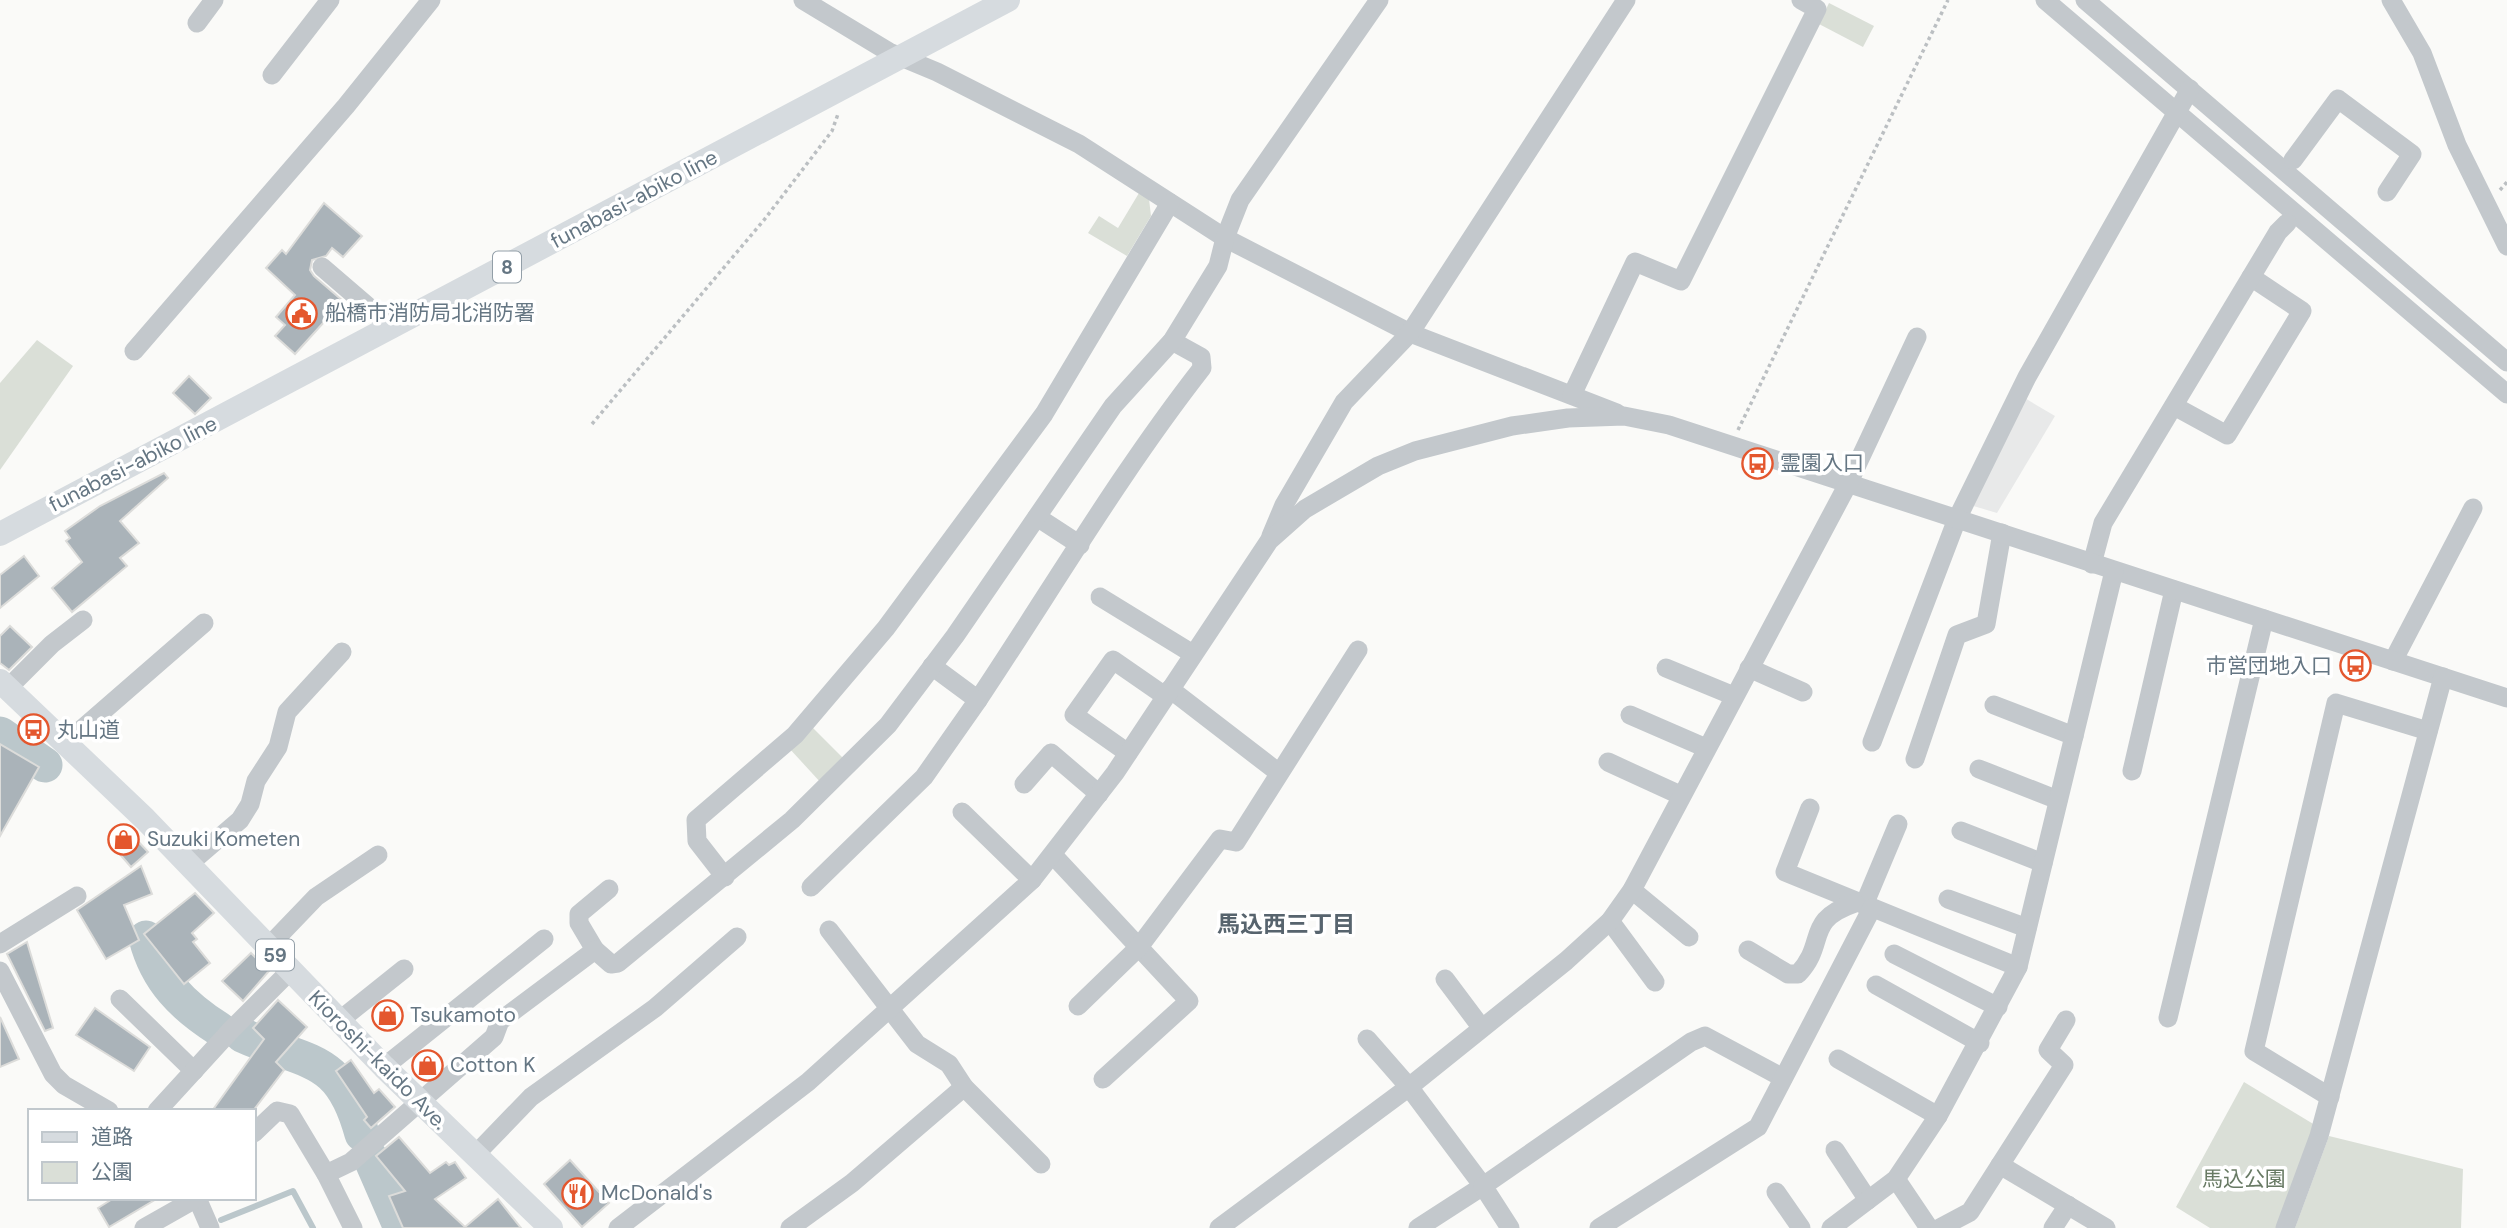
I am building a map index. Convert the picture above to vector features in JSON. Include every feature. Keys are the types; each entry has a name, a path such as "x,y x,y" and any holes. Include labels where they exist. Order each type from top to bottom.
{"main road":[{"name":"funabasi-abiko line","path":"0,534 1008,0"},
{"name":"Kioroshi-kaido Ave.","path":"4,685 190,863 384,1067 551,1228"}],"street":[{"path":"197,23 214,0"},
{"path":"272,75 330,0"},
{"path":"134,351 346,106 431,0"},
{"path":"803,0 890,52 904,56 1079,144 1225,238 1410,333 1625,416 1669,425 1731,444 2507,698"},
{"path":"609,889 579,914 579,923 595,950 611,964 618,963 792,820 888,726 1113,406 1172,341 1218,266 1225,238 1240,200 1379,0"},
{"path":"618,1228 746,1132 889,1010 1032,880 1053,855 1128,753 1269,541 1284,505 1344,402 1410,333 1626,0"},
{"path":"1572,395 1635,261 1681,281 1816,9 1801,0"},
{"path":"2045,0 2507,394"},
{"path":"2085,0 2507,362"},
{"path":"2391,0 2422,53 2457,145 2507,246"},
{"path":"1872,742 1957,519 2027,377 2190,89"},
{"path":"2293,160 2338,99 2412,153 2387,192"},
{"path":"725,877 697,841 696,820 795,735 886,628 1044,414 1170,203"},
{"path":"2092,564 2103,523 2251,276 2287,223"},
{"path":"322,267 393,328"},
{"path":"2174,406 2227,435 2302,311 2251,276"},
{"path":"1219,1228 1409,1087 1566,961 1610,921 1632,890 1680,795 1849,482 1917,337"},
{"path":"811,887 924,777 978,700 1151,433 1202,368 1202,357 1172,341"},
{"path":"1269,541 1305,509 1339,488 1415,451 1512,426 1568,418 1625,416"},
{"path":"2393,661 2473,508"},
{"path":"1037,517 1080,545"},
{"path":"1915,759 1957,635 1986,624 2002,534"},
{"path":"1837,1226 1896,1179 1938,1116 1980,1043 2018,967 2114,570"},
{"path":"2132,771 2174,590"},
{"path":"1100,597 1193,654"},
{"path":"2168,1018 2264,619"},
{"path":"4,685 83,620"},
{"path":"66,743 204,622"},
{"path":"1078,1006 1139,947 1220,839 1236,842 1358,650"},
{"path":"190,863 240,820 250,804 257,781 278,747 287,712 342,652"},
{"path":"1128,753 1074,715 1113,660 1167,693 1279,773"},
{"path":"932,666 978,700"},
{"path":"1666,668 1734,696"},
{"path":"1749,668 1803,692"},
{"path":"2286,1228 2319,1136 2443,677"},
{"path":"2330,1097 2254,1051 2336,703 2428,731"},
{"path":"1994,705 2074,736"},
{"path":"1630,715 1706,748"},
{"path":"1024,784 1051,753 1099,794"},
{"path":"1608,762 1680,795"},
{"path":"1979,769 2058,800"},
{"path":"1810,808 1785,872 2018,967"},
{"path":"962,812 1032,880"},
{"path":"1599,1228 1758,1127 1863,905 1898,824"},
{"path":"1961,831 2043,863"},
{"path":"268,947 316,897 378,855"},
{"path":"1053,855 1189,1001 1103,1079"},
{"path":"1632,890 1689,937"},
{"path":"0,944 77,896"},
{"path":"1948,899 2027,928"},
{"path":"1748,950 1788,974 1798,974 1807,965 1824,918 1835,910 1863,905"},
{"path":"1610,921 1656,982"},
{"path":"829,930 917,1044 949,1064 964,1087 1041,1164"},
{"path":"475,1155 531,1097 655,1008 737,937"},
{"path":"384,1067 544,939"},
{"path":"326,1174 351,1162 494,1037 500,1021 595,950"},
{"path":"1894,954 1998,1007"},
{"path":"339,1021 404,969"},
{"path":"0,971 53,1074 64,1085 105,1109"},
{"path":"159,1109 290,971"},
{"path":"1445,979 1481,1027"},
{"path":"1876,985 1980,1043"},
{"path":"120,999 194,1071"},
{"path":"1940,1228 1970,1212 2064,1065 2048,1050 2066,1020"},
{"path":"1418,1228 1691,1042 1705,1036 1783,1078"},
{"path":"1367,1039 1409,1087 1483,1186 1510,1228"},
{"path":"1838,1059 1938,1116"},
{"path":"790,1228 852,1183 964,1087"},
{"path":"256,1131 277,1111 290,1114 326,1174 353,1228"},
{"path":"1835,1150 1868,1200"},
{"path":"2000,1165 2106,1228"},
{"path":"1896,1179 1929,1228"},
{"path":"1776,1192 1801,1228"},
{"path":"144,1228 193,1200"},
{"path":"198,1200 209,1228"},
{"path":"2053,1228 2068,1205"}],"path":[{"path":"1731,444 1948,0"},
{"path":"592,424 764,220 832,131 847,86"}],"shaded area":[{"path":"2011,390 2055,416 1997,513 1960,502"}],"green space":[{"path":"1829,3 1874,26 1863,47 1819,24"},
{"path":"1139,193 1149,199 1151,216 1127,256 1088,233 1099,216 1118,228"},
{"path":"37,340 73,366 0,470 0,383"},
{"path":"812,727 845,760 822,784 789,748"},
{"name":"馬込公園","path":"2244,1082 2315,1125 2277,1228 2210,1228 2176,1207"},
{"name":"馬込公園","path":"2329,1136 2463,1169 2461,1228 2295,1228"}],"building":[{"path":"324,203 362,236 343,257 332,248 326,256 312,260 310,270 314,276 343,301 295,354 275,336 285,325 276,317 295,295 266,268 282,250 286,254"},
{"path":"189,376 211,398 195,414 173,393"},
{"path":"164,473 168,478 120,521 139,543 120,558 127,566 72,612 52,588 82,562 66,541 70,538 65,531 100,506"},
{"path":"24,556 39,576 0,608 0,575"},
{"path":"10,626 32,647 9,670 0,663 0,636"},
{"path":"0,744 39,767 0,836"},
{"path":"135,838 148,852 131,867 118,852"},
{"path":"141,866 152,894 124,905 139,940 106,959 77,910"},
{"path":"195,893 214,913 192,933 197,939 193,942 210,963 184,984 144,934"},
{"path":"27,942 53,1028 45,1031 7,954"},
{"path":"251,953 269,971 243,1001 222,981"},
{"path":"278,1000 307,1027 276,1062 284,1070 255,1109 213,1109 264,1039 253,1028"},
{"path":"95,1008 150,1047 134,1071 76,1035"},
{"path":"0,1017 19,1059 0,1067"},
{"path":"351,1060 374,1093 379,1089 395,1107 371,1128 364,1120 367,1117 336,1071"},
{"path":"399,1137 430,1173 446,1162 449,1165 455,1162 466,1178 435,1199 465,1227 498,1199 521,1228 403,1228 389,1196 405,1191 376,1156"},
{"path":"570,1160 609,1203 582,1227 544,1184"},
{"path":"111,1200 155,1200 109,1227 98,1208"}],"waterway":[{"path":"0,734 45,765"},
{"path":"146,938 164,980 194,1011 219,1029"},
{"path":"242,1035 303,1058 332,1075 353,1108 362,1134"},
{"path":"370,1157 401,1228"},
{"path":"221,1220 293,1191 313,1228"}],"place":[{"name":"船橋市消防局北消防署","path":"302,313"},
{"name":"霊園入口","path":"1757,463"},
{"name":"市営団地入口","path":"2355,666"},
{"name":"丸山道","path":"34,730"},
{"name":"Suzuki Kometen","path":"124,839"},
{"name":"Tsukamoto","path":"387,1015"},
{"name":"Cotton K","path":"427,1065"},
{"name":"McDonald's","path":"578,1193"}],"district":[{"name":"馬込西三丁目","path":"1286,924"}]}
